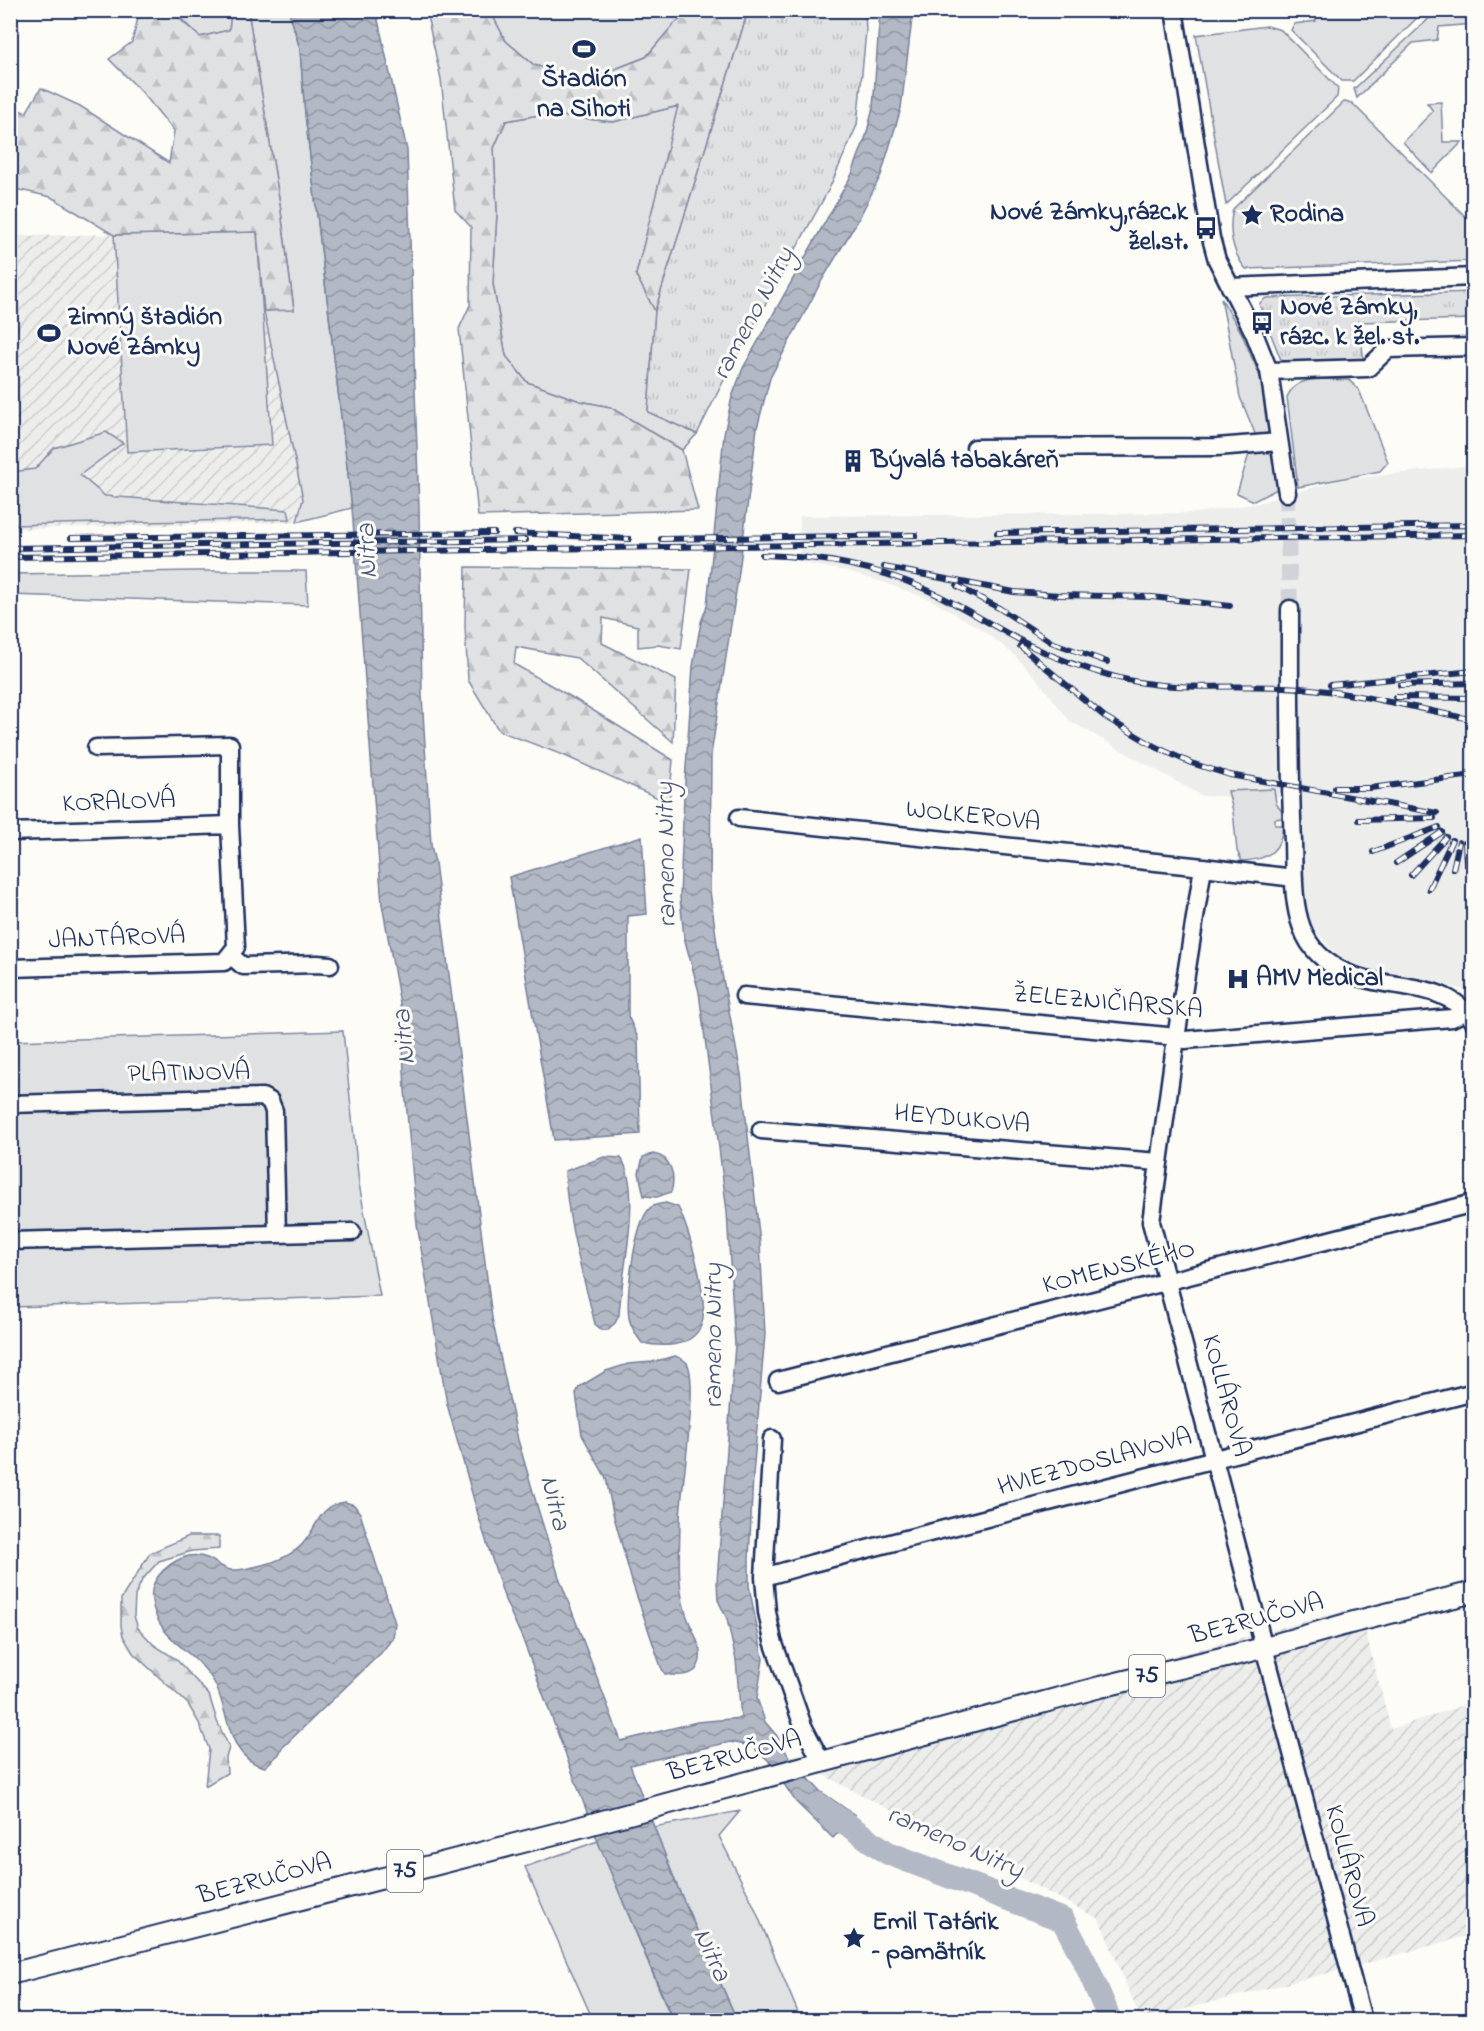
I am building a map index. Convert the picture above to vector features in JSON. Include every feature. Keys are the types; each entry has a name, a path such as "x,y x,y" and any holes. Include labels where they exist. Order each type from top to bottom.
{"main road":[{"name":"BEZRUČOVA","path":"10,1974 684,1800 766,1777 814,1760 1473,1592"}],"street":[{"path":"1174,10 1211,238 1217,260 1254,333 1269,370 1287,493"},
{"path":"1230,287 1473,277"},
{"path":"1269,370 1368,368 1388,349 1473,347"},
{"path":"975,448 1216,450 1279,442"},
{"path":"1290,609 1290,791 1297,913 1302,929 1312,947 1331,965 1356,977 1438,994 1455,1002 1470,1017"},
{"path":"96,748 230,746 230,825 236,947 227,958 243,966 330,965"},
{"name":"WOLKEROVA","path":"739,818 1203,867"},
{"name":"KORALOVÁ","path":"10,832 230,825"},
{"path":"1203,867 1294,878"},
{"name":"KOLLÁROVA","path":"1203,867 1176,1038 1151,1222 1363,2020"},
{"name":"JANTÁROVÁ","path":"10,968 227,958"},
{"name":"ŽELEZNIČIARSKA","path":"744,996 1185,1040 1470,1017"},
{"name":"PLATINOVÁ","path":"10,1104 262,1097 270,1101 274,1111 277,1234"},
{"name":"HEYDUKOVA","path":"761,1130 1159,1162"},
{"name":"KOMENSKÉHO","path":"778,1381 1473,1203"},
{"path":"10,1241 352,1232"},
{"name":"HVIEZDOSLAVOVA","path":"765,1577 1473,1392"},
{"path":"771,1438 765,1577 766,1612 773,1641 814,1760"}],"shaded area":[{"path":"257,232 264,311 304,499 297,522 11,529 10,236"},
{"path":"1473,465 1473,992 1352,965 1335,954 1310,924 1302,880 1298,798 1202,796 1070,721 1036,678 1013,654 981,629 931,600 885,583 844,571 799,562 800,516 1196,513 1258,503 1339,480"},
{"path":"1359,1607 1391,1729 1473,1702 1473,1934 1357,1966 1141,2020 1099,1919 789,1757"}],"green space":[{"path":"140,10 173,11 200,37 229,30 231,14 248,11 280,204 294,310 264,311 257,232 114,235 51,197 11,188 11,106 26,113 41,88 80,106 169,163 174,131 141,91 109,59 132,42"},
{"path":"1315,10 1424,11 1353,81 1342,81 1291,30 1294,24 1316,21"},
{"path":"173,11 245,11 231,14 229,30 200,37"},
{"path":"248,11 289,11 300,49 305,114 352,508 297,522 303,499 264,311 294,309 280,204"},
{"path":"426,11 490,11 506,41 534,65 572,76 597,76 646,57 674,24 693,11 748,11 655,311 636,275 678,106 613,122 544,114 506,121 494,148 497,212 493,284 506,356 527,382 580,401 610,407 682,450 698,510 478,516 459,329 470,305 471,227 455,210 441,79"},
{"name":"Štadión na Sihoti","path":"490,11 689,11 674,24 646,57 597,76 572,76 534,65 506,41"},
{"path":"748,11 865,11 866,31 857,125 829,189 728,372 697,434 648,412 655,311"},
{"path":"1437,11 1473,11 1473,24 1439,27 1437,40 1413,43 1357,98 1354,89"},
{"path":"1267,26 1281,30 1338,88 1337,97 1226,205 1196,35"},
{"path":"1344,102 1352,103 1473,224 1473,261 1246,269 1241,263 1232,241 1233,209"},
{"path":"1441,102 1443,142 1462,142 1432,173 1403,142 1433,111 1427,103"},
{"path":"679,106 636,275 655,311 648,412 697,434 682,450 610,407 580,401 527,382 506,356 493,284 497,212 494,148 506,121 544,114 613,122"},
{"path":"257,232 272,445 127,452 114,235"},
{"path":"1473,292 1473,319 1359,322 1364,362 1296,366 1281,360 1259,304 1266,298"},
{"path":"1221,298 1241,332 1264,386 1271,428 1267,434 1256,436 1240,397"},
{"path":"1349,380 1359,390 1388,462 1380,471 1298,487 1287,397 1292,389 1305,381"},
{"path":"106,432 123,443 80,475 105,496 288,510 290,519 11,525 11,472 35,469 54,448"},
{"path":"1267,449 1275,455 1279,488 1254,501 1237,493 1249,454"},
{"path":"466,567 691,569 681,649 658,645 638,647 638,626 603,618 602,643 676,680 673,742 577,658 516,647 514,664 673,760 669,803 563,755 499,731 468,680 465,627"},
{"path":"306,571 308,605 11,595 11,574"},
{"path":"1274,789 1276,803 1282,812 1282,818 1275,819 1275,825 1283,825 1279,842 1271,853 1259,859 1242,861 1237,851 1233,811 1228,791"},
{"path":"343,1031 359,1184 380,1296 11,1307 10,1041"},
{"path":"189,1536 219,1536 219,1549 192,1551 159,1561 142,1580 135,1596 134,1616 138,1628 154,1645 176,1659 209,1695 217,1721 229,1747 226,1758 227,1773 205,1786 209,1749 199,1723 188,1704 133,1653 123,1636 121,1626 121,1599 150,1553"},
{"path":"740,1811 719,1836 753,1904 801,2020 737,2020 653,1827"},
{"path":"598,1841 673,2020 593,2020 525,1867"}],"water":[{"name":"Nitra","path":"289,11 376,11 407,150 419,510 422,696 431,845 492,1318 518,1440 538,1509 559,1577 621,1741 697,1722 741,1718 736,1660 727,1619 718,1600 717,1581 735,1345 727,1212 699,992 684,937 680,898 693,666 701,622 707,606 724,434 732,397 743,368 852,174 866,136 873,108 880,11 913,11 901,108 881,175 770,378 757,428 739,572 711,755 710,891 719,958 741,1074 760,1243 765,1334 753,1475 749,1559 749,1586 763,1659 757,1698 765,1722 777,1736 789,1757 820,1791 855,1815 833,1838 796,1802 768,1760 751,1746 730,1742 630,1765 678,1888 737,2020 673,2020 600,1847 523,1640 505,1600 447,1404 417,1224 405,1090 401,1009 382,904 352,508 305,114 300,49"},
{"path":"642,836 647,914 628,916 628,1016 638,1038 640,1134 554,1140 509,877"},
{"path":"653,1154 668,1163 673,1180 671,1192 657,1197 644,1196 639,1173 643,1157"},
{"path":"604,1157 621,1158 627,1173 631,1212 619,1315 615,1323 607,1330 602,1330 595,1324 572,1229 565,1171"},
{"path":"666,1203 678,1207 688,1232 698,1267 703,1317 700,1328 689,1339 682,1343 658,1345 642,1343 631,1325 628,1308 632,1262 639,1230 652,1206"},
{"path":"675,1356 687,1363 691,1391 680,1518 680,1578 686,1614 700,1653 696,1670 679,1675 665,1674 661,1667 633,1585 606,1478 582,1435 576,1394 579,1387 606,1371 628,1364 652,1362"},
{"path":"345,1502 354,1505 360,1513 395,1623 393,1638 381,1653 265,1767 252,1762 243,1754 230,1732 214,1682 198,1662 162,1626 152,1601 153,1585 169,1565 184,1557 207,1558 231,1570 246,1569 280,1559 301,1545 325,1511 336,1504"}],"waterway":[{"name":"rameno Nitry","path":"819,1805 888,1853 1063,1920 1087,1966 1110,2020"}],"tunnel":[{"path":"1287,493 1290,609"}],"railway":[{"path":"997,533 1474,525"},
{"path":"71,538 494,533"},
{"path":"515,533 629,539"},
{"path":"661,539 916,535"},
{"path":"10,557 1474,535"},
{"path":"10,548 526,540"},
{"path":"762,555 824,560 886,574 938,595 1040,650 1073,664 1119,678 1164,685 1322,690 1474,720"},
{"path":"884,567 1014,592 1152,597 1230,606"},
{"path":"957,586 999,608 1051,642 1107,662"},
{"path":"1020,646 1105,717 1156,747 1191,763 1230,775 1437,813"},
{"path":"1330,685 1474,671"},
{"path":"1400,685 1474,683"},
{"path":"1395,697 1474,698"},
{"path":"1335,788 1370,788 1474,775"},
{"path":"1359,820 1434,818"},
{"path":"1373,852 1439,827"},
{"path":"1396,863 1442,832"},
{"path":"1411,875 1446,837"},
{"path":"1429,889 1452,840"},
{"path":"1453,869 1459,842"},
{"path":"1465,843 1466,864"}],"place":[{"name":"Štadión na Sihoti","path":"584,49"},
{"name":"Rodina","path":"1252,215"},
{"name":"Nové Zámky,rázc.k žel.st.","path":"1206,228"},
{"name":"Nové Zámky, rázc. k žel. st.","path":"1262,323"},
{"name":"Zimný štadión Nové Zámky","path":"49,333"},
{"name":"Bývalá tabakáreň","path":"853,461"},
{"name":"AMV Medical","path":"1238,979"},
{"name":"Emil Tatárik – pamätník","path":"854,1938"}]}
